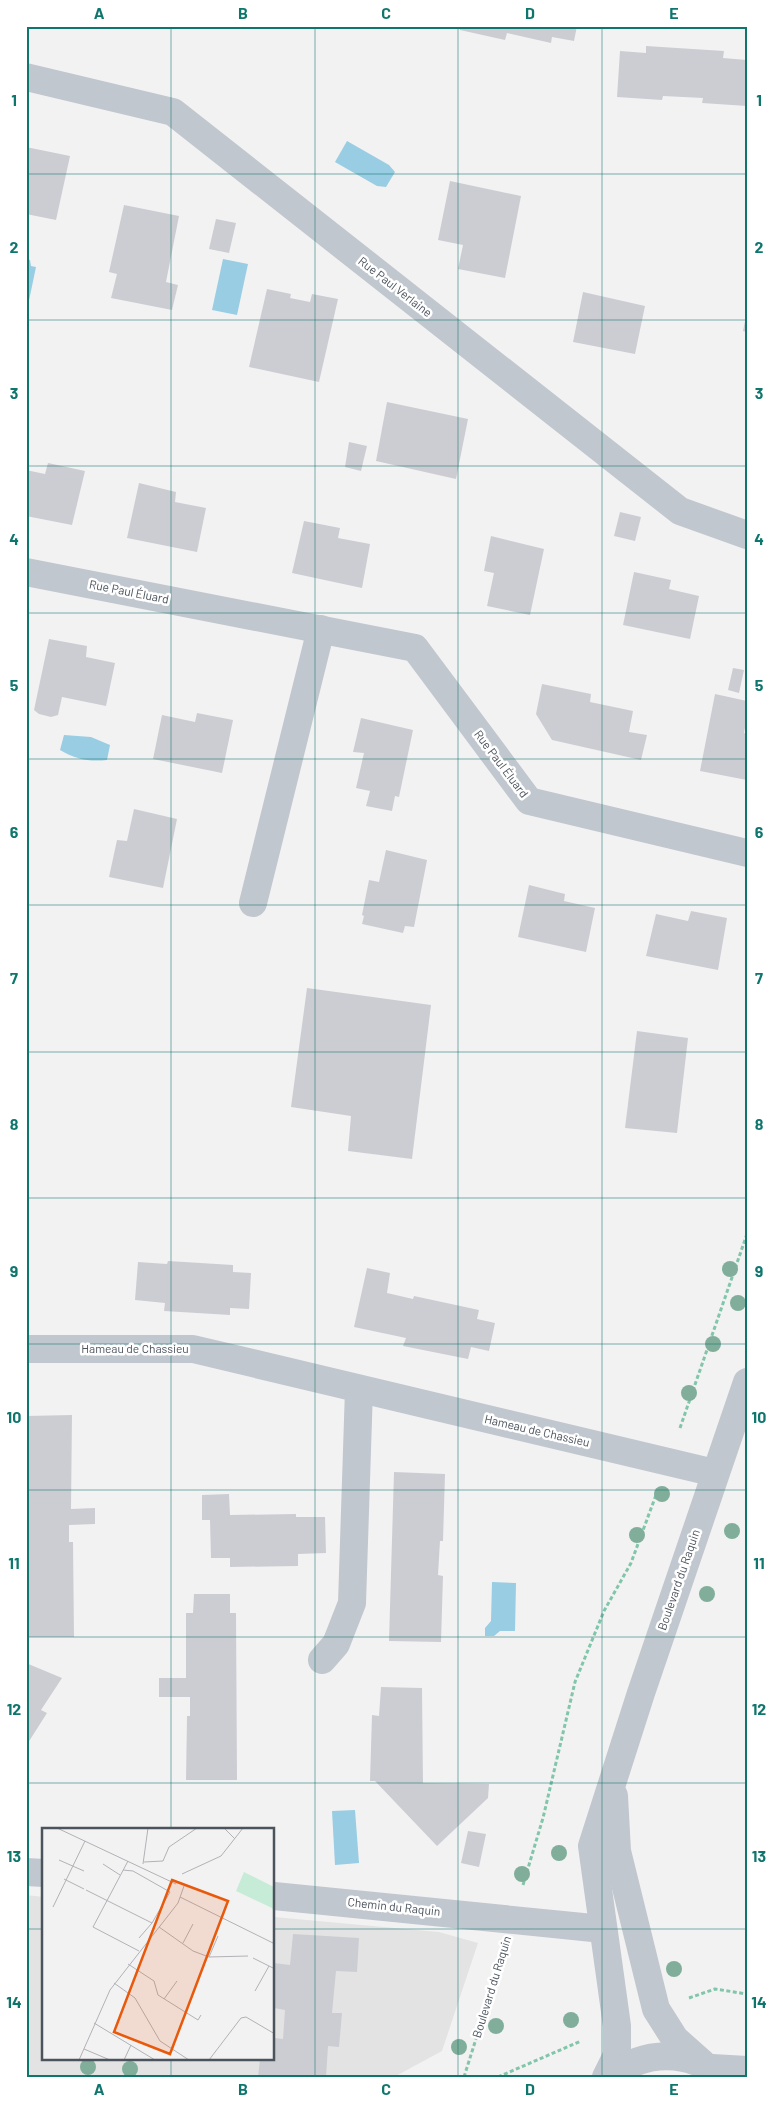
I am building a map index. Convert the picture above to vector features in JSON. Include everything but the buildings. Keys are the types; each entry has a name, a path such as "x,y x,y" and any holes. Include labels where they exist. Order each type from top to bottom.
{"street":[{"name":"Rue Paul Verlaine","path":"26,77 173,112 680,511 747,536"},
{"name":"Rue Paul Éluard","path":"26,572 415,648 529,801 747,852"},
{"path":"253,903 321,629"},
{"name":"Hameau de Chassieu","path":"26,1349 193,1349 668,1463 715,1472"},
{"name":"Boulevard du Raquin","path":"606,2077 617,2055 618,2026 592,1846 612,1779 747,1382"},
{"path":"322,1660 336,1644 352,1603 359,1389"},
{"name":"Boulevard du Raquin","path":"612,1779 617,1851 656,2009 675,2039 712,2069"},
{"path":"26,1872 42,1873"},
{"name":"Chemin du Raquin","path":"275,1896 517,1908 603,1929"},
{"path":"612,2077 623,2067 648,2058 675,2056 712,2069 747,2070"}],"path":[{"name":"Boulevard du Raquin","path":"464,2077 543,1818 575,1682 604,1611 631,1563 668,1463 747,1234"}],"shaded area":[{"path":"26,1895 42,1897 42,2060 275,2060 275,1917 439,1932 478,1943 442,2051 394,2077 26,2077"}],"water":[{"path":"347,141 389,165 395,172 386,187 377,186 335,162"},
{"path":"26,258 30,260 31,266 36,267 26,315"},
{"path":"223,259 248,264 237,315 212,310"},
{"path":"64,735 91,737 110,745 107,760 94,761 82,759 60,750"},
{"path":"492,1582 516,1583 515,1631 500,1631 494,1636 485,1636 485,1628 491,1621"},
{"path":"355,1810 359,1863 335,1865 332,1811"}]}
